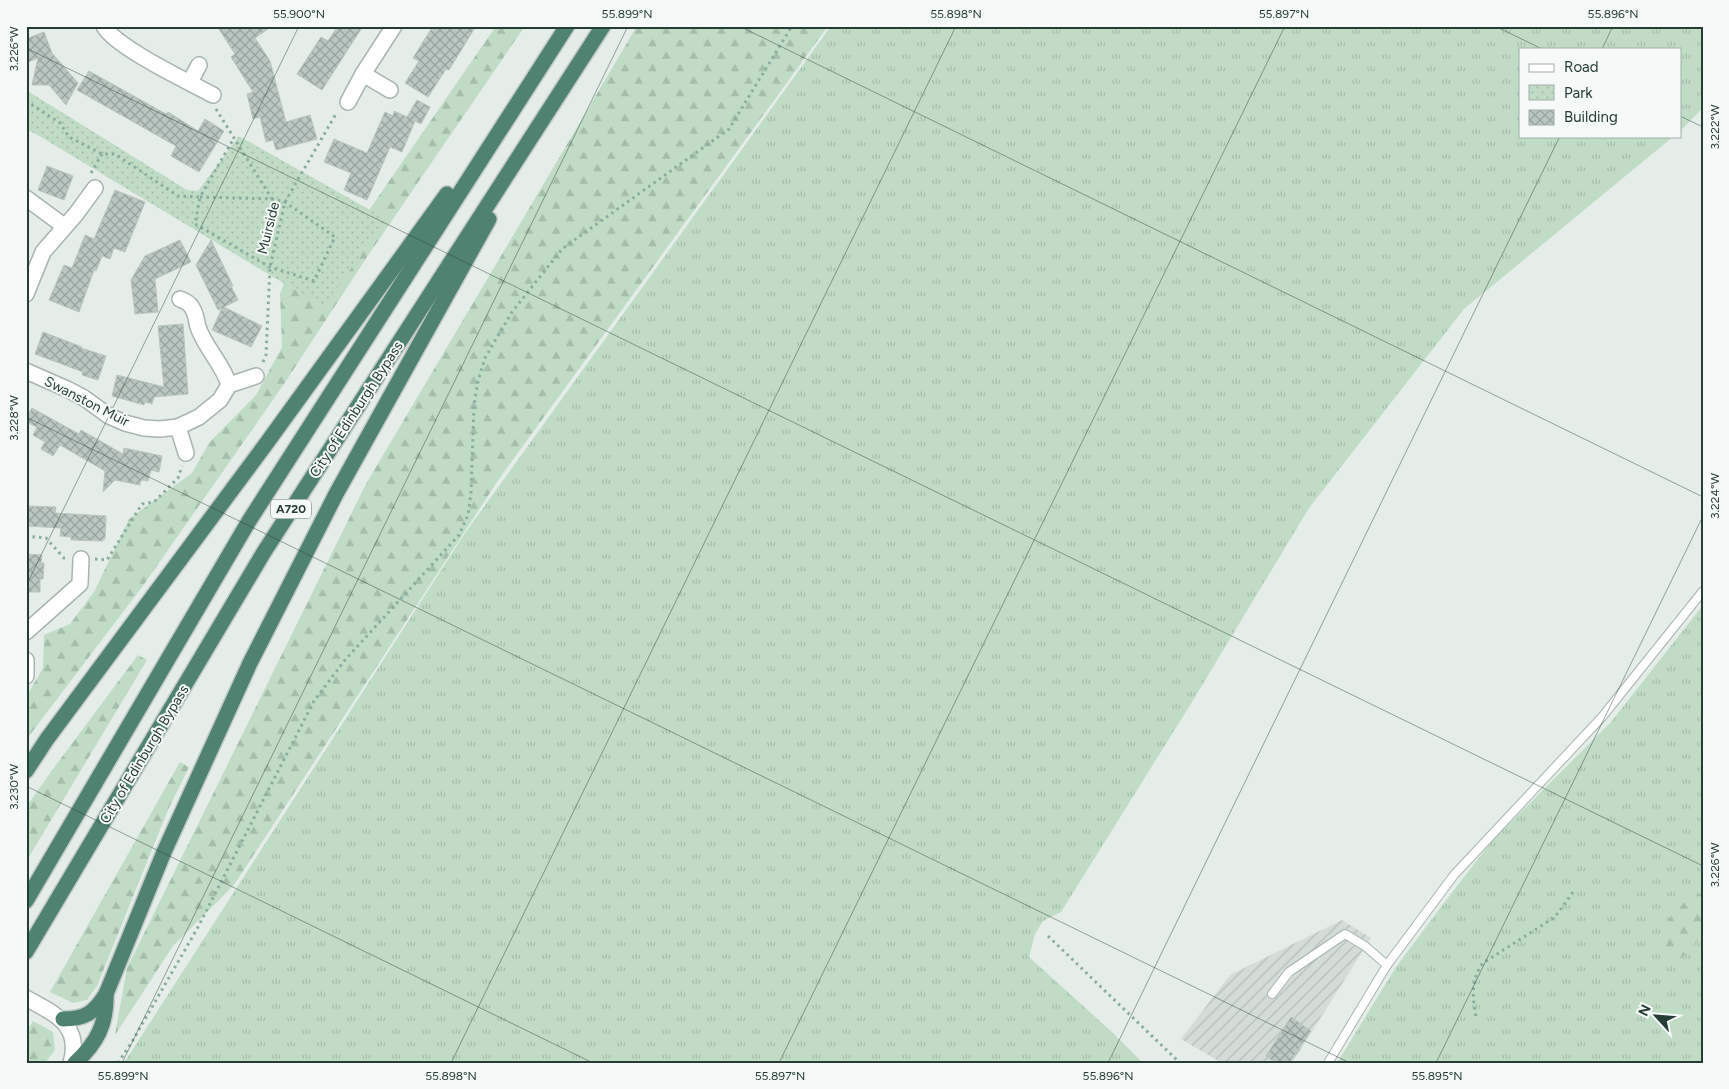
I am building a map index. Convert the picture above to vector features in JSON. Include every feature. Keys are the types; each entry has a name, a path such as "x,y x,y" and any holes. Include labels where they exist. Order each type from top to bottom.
{"highway":[{"name":"City of Edinburgh Bypass","path":"26,900 248,521 567,26"},
{"name":"City of Edinburgh Bypass","path":"26,952 264,552 602,26"},
{"path":"26,771 47,739 266,444 543,61"},
{"path":"58,1017 76,1019 87,1015 99,1006 106,994 164,852 250,663 336,494 570,75"},
{"path":"73,1063 92,1046 100,1031 106,1011 106,994"}],"street":[{"path":"104,26 123,45 213,95"},
{"path":"348,102 394,26"},
{"path":"190,82 199,65"},
{"path":"364,74 390,90"},
{"path":"26,294 43,252 76,214 95,188"},
{"path":"26,198 64,226"},
{"path":"180,299 190,304 195,312 199,328 212,354 226,373 229,385 256,376"},
{"name":"Swanston Muir","path":"26,371 84,398 109,416 144,428 178,427 199,417 220,400 229,385"},
{"path":"178,427 186,453"},
{"path":"26,632 80,584 81,559"},
{"path":"26,660 26,676"},
{"path":"26,998 58,1017 72,1039 73,1063"}],"lane":[{"path":"1328,1063 1387,965 1454,875 1602,717 1703,592"},
{"path":"1272,994 1289,972 1345,934 1365,946 1387,965"}],"path":[{"path":"118,1063 197,929 314,701 344,660 458,536 468,515 470,500 474,405 478,381 485,358 512,312 562,249 729,129 792,26"},
{"path":"213,95 215,107 272,200"},
{"path":"26,102 60,123 69,137 102,154 115,154 178,196 200,197 272,200 285,202 335,237 314,281 270,267 196,224 200,197 234,138"},
{"name":"Muirside","path":"256,376 266,356 270,267 285,202 338,110 348,102"},
{"path":"26,536 46,538 64,558 107,560 142,504 154,502 178,478 186,453"},
{"path":"1476,1016 1472,998 1477,970 1483,963 1554,917 1572,892"},
{"path":"1048,936 1180,1063"}],"shaded area":[{"path":"1342,920 1371,938 1292,1063 1222,1063 1181,1039 1230,975"}],"green space":[{"path":"496,26 525,26 367,257 284,384 145,583 26,740 26,697 43,668 44,635 70,624 94,592 129,519 192,473 209,443 256,395 282,347 280,294 293,258 343,248"},
{"path":"637,26 828,26 499,479 234,885 173,946 115,1035 127,968 366,484"},
{"path":"831,26 1703,26 1703,108 1682,129 1682,48 1519,48 1519,138 1672,138 1464,309 1309,508 1192,702 1061,912 1043,921 1035,934 1029,957 1143,1063 124,1063 465,533"},
{"path":"26,90 187,190 198,191 239,136 386,219 324,306 26,129"},
{"path":"1703,605 1703,1063 1337,1063 1396,967 1492,841 1611,722"},
{"path":"138,655 147,660 26,862 26,807"},
{"path":"180,762 189,767 168,810 97,986 87,1000 73,1003 50,992"},
{"path":"1703,893 1703,914 1698,940 1686,954 1676,961 1664,954 1660,946 1664,927 1681,905"},
{"path":"33,1021 53,1032 55,1050 45,1063 26,1063 26,1033"}],"building":[{"path":"217,26 272,26 255,38 270,61 286,122 310,115 317,139 276,150 273,140 266,142 260,117 253,119 247,94 253,92 231,57 235,54"},
{"path":"338,26 363,26 322,90 297,74 321,37 328,41"},
{"path":"433,26 476,26 449,70 446,69 428,97 405,83 419,61 413,58"},
{"path":"44,32 52,53 78,83 66,105 49,85 32,85 38,58 26,63 26,39"},
{"path":"89,71 166,114 168,112 198,131 205,119 224,131 199,172 171,156 176,146 77,90"},
{"path":"417,100 430,107 421,124 415,121 402,152 390,147 367,200 344,190 351,173 324,162 334,139 367,153 385,112 393,116 394,111 407,117"},
{"path":"47,166 73,176 64,200 38,190"},
{"path":"115,190 145,202 125,252 114,248 110,259 102,256 96,271 94,270 79,312 49,300 64,265 72,268 85,235 94,239"},
{"path":"180,240 191,262 155,279 158,312 135,314 131,280 145,256"},
{"path":"211,240 238,300 224,307 262,326 251,347 212,330 222,308 218,310 196,265"},
{"path":"183,324 188,394 154,397 152,404 145,402 144,405 112,396 117,375 164,387 158,326"},
{"path":"43,332 106,356 98,380 82,375 83,372 35,354"},
{"path":"32,408 79,434 81,430 123,454 124,448 162,456 159,472 151,470 148,481 141,480 140,485 115,480 103,492 105,471 60,445 53,456 41,449 45,442 33,435 37,427 26,422 26,418"},
{"path":"26,506 56,507 55,513 106,516 105,539 103,541 71,540 71,537 60,536 61,528 26,526"},
{"path":"26,554 42,555 41,563 44,563 43,579 40,579 40,592 26,592"},
{"path":"1291,1017 1311,1031 1289,1063 1276,1063 1266,1056"}]}
